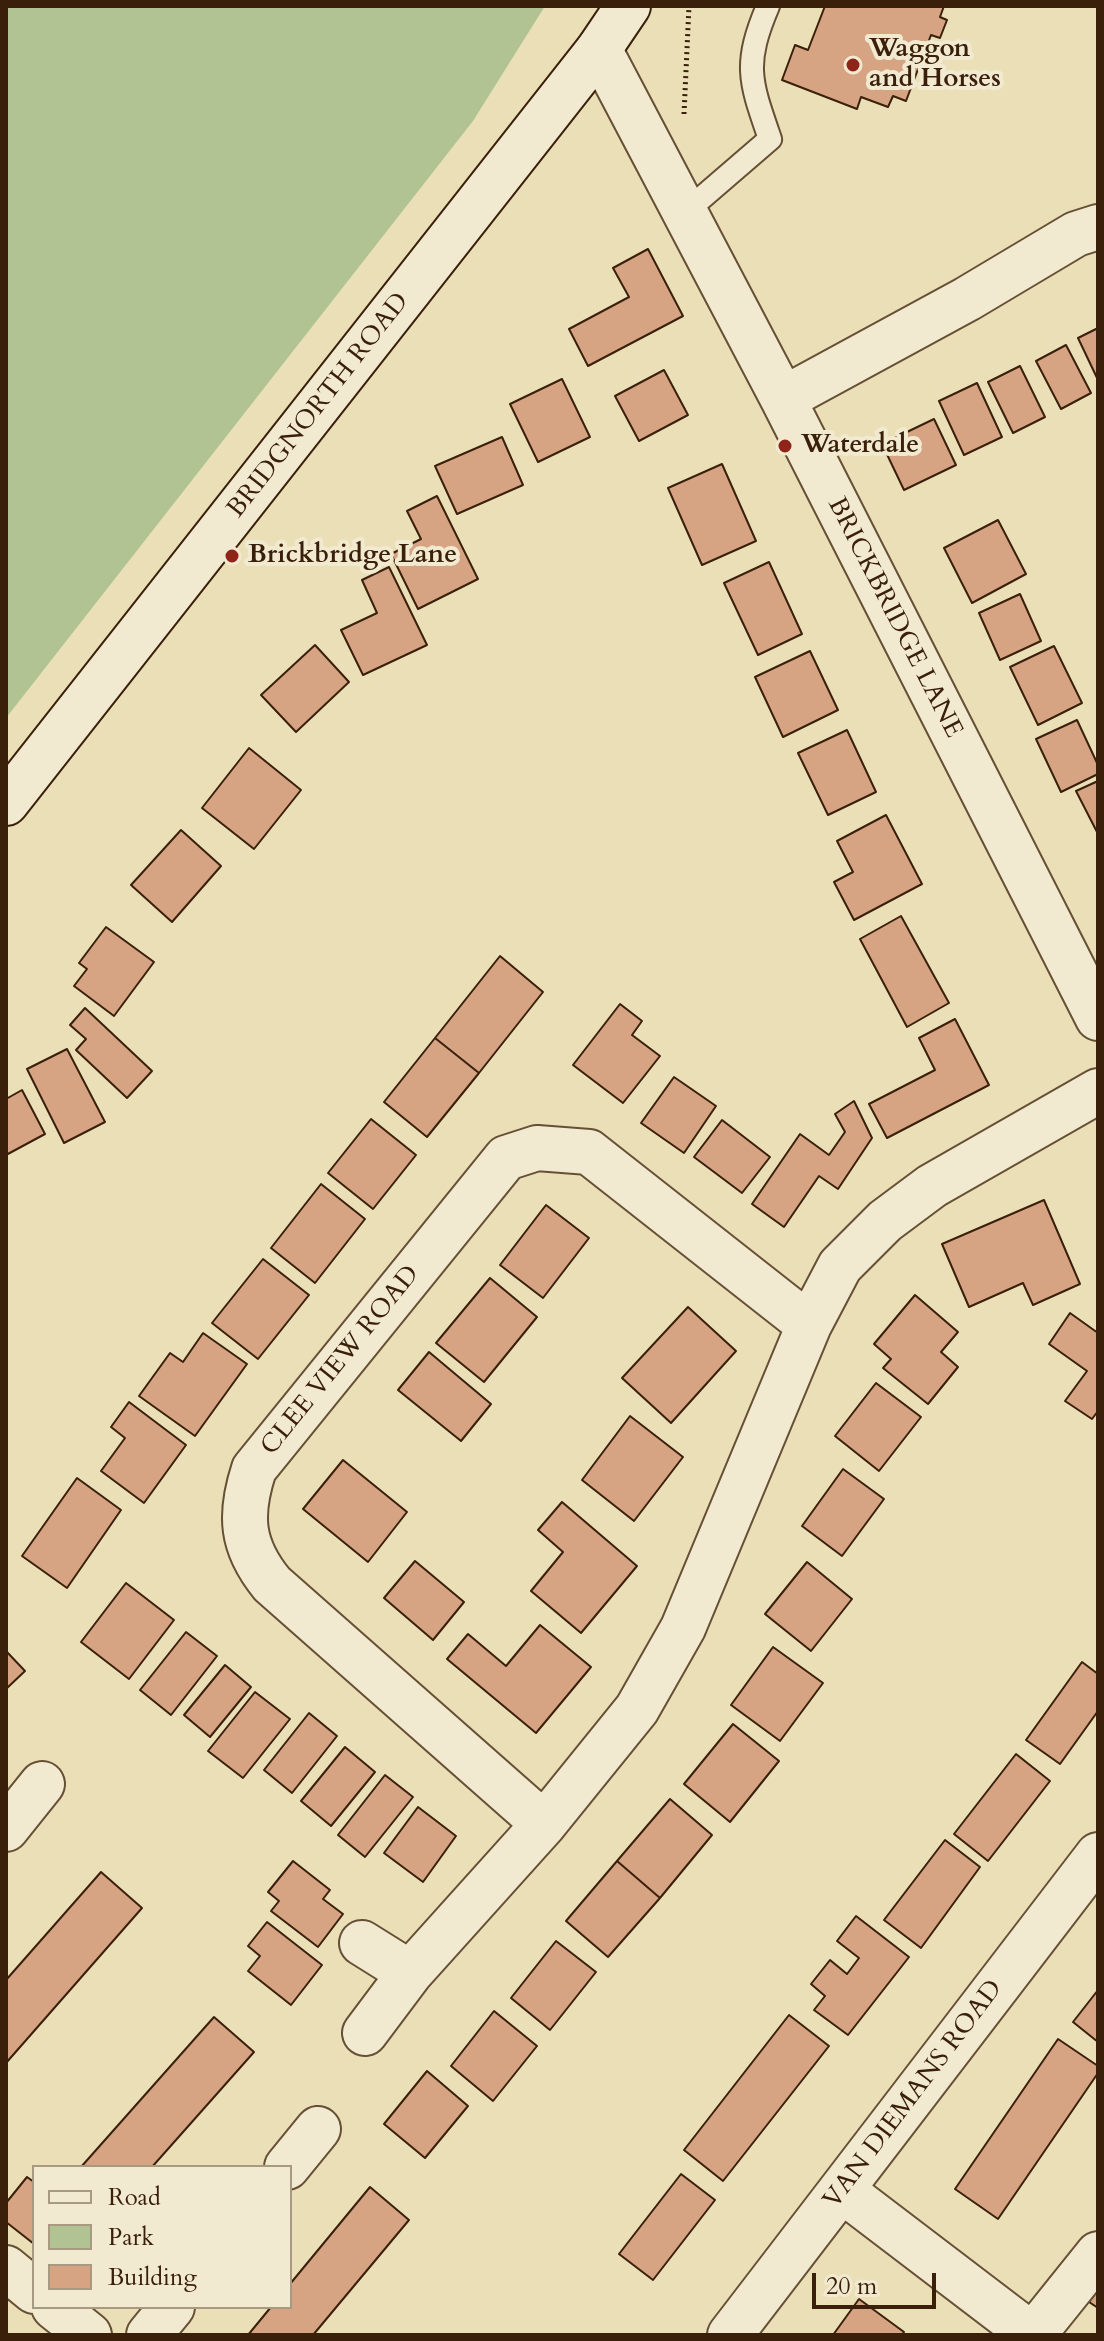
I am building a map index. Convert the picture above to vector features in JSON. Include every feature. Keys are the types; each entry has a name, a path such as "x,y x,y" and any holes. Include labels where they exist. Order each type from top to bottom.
{"street":[{"name":"BRIDGNORTH ROAD","path":"6,803 599,49 623,8"},
{"name":"BRICKBRIDGE LANE","path":"599,49 683,214 783,399 1098,1018"},
{"path":"783,399 967,299 1076,234 1098,227"},
{"path":"365,2033 410,1973 544,1824 637,1709 683,1628 809,1325 840,1266 885,1221 932,1186 1098,1091"},
{"name":"CLEE VIEW ROAD","path":"544,1824 272,1584 252,1559 245,1529 244,1499 254,1469 506,1158 537,1148 589,1152 809,1325"},
{"path":"6,1829 42,1784"},
{"name":"VAN DIEMANS ROAD","path":"730,2335 1098,1855"},
{"path":"362,1943 410,1973"},
{"path":"289,2165 318,2129"},
{"path":"843,2191 1032,2335 1098,2254"},
{"path":"6,2268 32,2289"},
{"path":"56,2309 89,2335"},
{"path":"149,2335 170,2309"}],"lane":[{"path":"683,214 770,139 750,83 754,42 768,6"}],"path":[{"path":"684,115 689,6"}],"green space":[{"path":"6,6 545,6 473,121 6,718"}],"building":[{"name":"Waggon and Horses","path":"825,6 944,6 940,17 947,20 940,38 931,35 906,101 893,96 888,107 861,97 857,109 782,80 795,45 808,50"},
{"path":"648,249 683,316 588,366 569,329 629,297 613,268"},
{"path":"1098,328 1098,380 1078,338"},
{"path":"1066,345 1091,393 1061,409 1036,361"},
{"path":"1020,366 1045,417 1013,433 988,382"},
{"path":"664,370 688,415 639,441 615,396"},
{"path":"562,379 590,437 538,462 510,404"},
{"path":"977,383 1002,437 964,455 939,401"},
{"path":"934,419 956,465 904,490 882,444"},
{"path":"502,437 523,485 457,514 435,466"},
{"path":"722,464 756,541 702,565 668,488"},
{"path":"437,496 478,579 418,609 391,554 421,539 407,511"},
{"path":"998,520 1026,574 972,603 944,548"},
{"path":"769,562 802,634 758,655 724,583"},
{"path":"389,567 427,645 363,675 341,630 377,613 362,580"},
{"path":"1020,594 1041,641 1000,660 979,613"},
{"path":"315,645 349,682 296,732 261,695"},
{"path":"1054,646 1082,703 1038,725 1010,667"},
{"path":"810,651 838,710 783,737 755,677"},
{"path":"1077,720 1098,765 1098,774 1061,792 1036,739"},
{"path":"847,730 876,792 828,815 798,753"},
{"path":"249,748 301,790 254,849 202,808"},
{"path":"1098,781 1098,832 1097,832 1076,791"},
{"path":"886,815 922,884 854,920 834,882 853,872 837,841"},
{"path":"181,830 221,866 172,922 131,885"},
{"path":"901,916 949,1003 907,1027 860,939"},
{"path":"106,927 154,962 114,1016 74,986 87,969 79,963"},
{"path":"500,956 543,992 479,1073 435,1038"},
{"path":"620,1004 642,1021 632,1035 660,1056 623,1103 573,1065"},
{"path":"85,1008 152,1071 127,1098 76,1050 86,1039 70,1025"},
{"path":"955,1019 989,1085 887,1138 869,1104 935,1070 919,1038"},
{"path":"435,1038 479,1073 427,1137 384,1102"},
{"path":"67,1049 105,1122 64,1143 27,1069"},
{"path":"674,1077 716,1106 684,1153 641,1123"},
{"path":"22,1090 45,1134 6,1155 6,1099"},
{"path":"854,1101 872,1138 838,1189 819,1176 784,1227 752,1204 800,1134 829,1155 845,1132 835,1114"},
{"path":"371,1119 416,1155 373,1209 328,1173"},
{"path":"722,1120 770,1157 742,1193 694,1157"},
{"path":"321,1184 365,1219 315,1283 271,1248"},
{"path":"1044,1200 1080,1284 1033,1305 1023,1283 969,1307 942,1244"},
{"path":"546,1205 589,1238 543,1298 500,1265"},
{"path":"263,1259 309,1295 258,1359 212,1323"},
{"path":"490,1278 537,1317 484,1382 436,1343"},
{"path":"915,1295 958,1332 941,1352 958,1367 928,1404 883,1368 891,1359 874,1344"},
{"path":"688,1307 736,1351 671,1423 622,1378"},
{"path":"1070,1313 1098,1333 1098,1411 1092,1419 1065,1401 1087,1371 1049,1344"},
{"path":"203,1333 247,1364 195,1436 139,1396 170,1353 183,1362"},
{"path":"429,1352 491,1404 461,1441 398,1390"},
{"path":"876,1383 921,1417 879,1471 835,1436"},
{"path":"129,1402 186,1445 144,1503 101,1471 125,1438 111,1427"},
{"path":"630,1416 683,1457 634,1521 582,1480"},
{"path":"343,1460 407,1512 368,1562 303,1509"},
{"path":"843,1469 884,1499 842,1556 802,1526"},
{"path":"77,1478 121,1510 67,1588 22,1556"},
{"path":"562,1502 637,1566 581,1633 531,1591 563,1552 538,1530"},
{"path":"415,1561 464,1602 433,1640 384,1598"},
{"path":"807,1562 852,1599 811,1651 765,1614"},
{"path":"126,1583 174,1620 129,1679 81,1642"},
{"path":"540,1625 591,1667 536,1733 447,1659 468,1634 506,1666"},
{"path":"186,1632 217,1656 171,1715 140,1690"},
{"path":"773,1647 823,1683 780,1741 731,1705"},
{"path":"6,1651 25,1671 6,1689"},
{"path":"1082,1662 1098,1674 1098,1711 1060,1764 1026,1740"},
{"path":"225,1665 251,1687 210,1737 184,1715"},
{"path":"255,1692 290,1719 243,1778 208,1751"},
{"path":"309,1713 337,1736 292,1793 264,1770"},
{"path":"733,1724 779,1761 730,1822 684,1784"},
{"path":"345,1747 375,1772 331,1826 301,1801"},
{"path":"1016,1754 1050,1781 988,1861 954,1834"},
{"path":"385,1775 413,1797 365,1857 338,1835"},
{"path":"670,1799 712,1835 660,1898 617,1861"},
{"path":"418,1807 456,1836 423,1882 384,1853"},
{"path":"945,1840 980,1867 921,1948 884,1920"},
{"path":"293,1861 330,1890 323,1899 343,1914 318,1947 271,1911 279,1901 268,1892"},
{"path":"617,1861 660,1898 608,1957 566,1921"},
{"path":"101,1872 142,1908 6,2063 6,1980"},
{"path":"856,1916 909,1957 848,2035 814,2010 825,1996 811,1984 830,1960 847,1974 859,1958 837,1941"},
{"path":"267,1922 322,1965 291,2005 248,1971 260,1956 248,1946"},
{"path":"556,1941 596,1972 550,2030 511,1998"},
{"path":"1098,1990 1098,2042 1073,2022"},
{"path":"494,2011 537,2046 493,2101 451,2066"},
{"path":"789,2015 829,2046 723,2181 684,2150"},
{"path":"214,2017 254,2052 154,2165 83,2165"},
{"path":"1058,2039 1098,2066 1098,2073 998,2219 955,2189"},
{"path":"427,2071 468,2106 425,2158 384,2124"},
{"path":"681,2174 715,2200 653,2280 619,2254"},
{"path":"27,2177 32,2181 32,2242 6,2222 6,2203"},
{"path":"370,2187 409,2220 313,2335 248,2335 269,2309 292,2309 292,2282"},
{"path":"1098,2290 1098,2308 1089,2302"},
{"path":"859,2299 904,2332 902,2335 833,2335"}],"place":[{"name":"Waggon and Horses","path":"853,65"},
{"name":"Waterdale","path":"785,446"},
{"name":"Brickbridge Lane","path":"232,556"}]}
